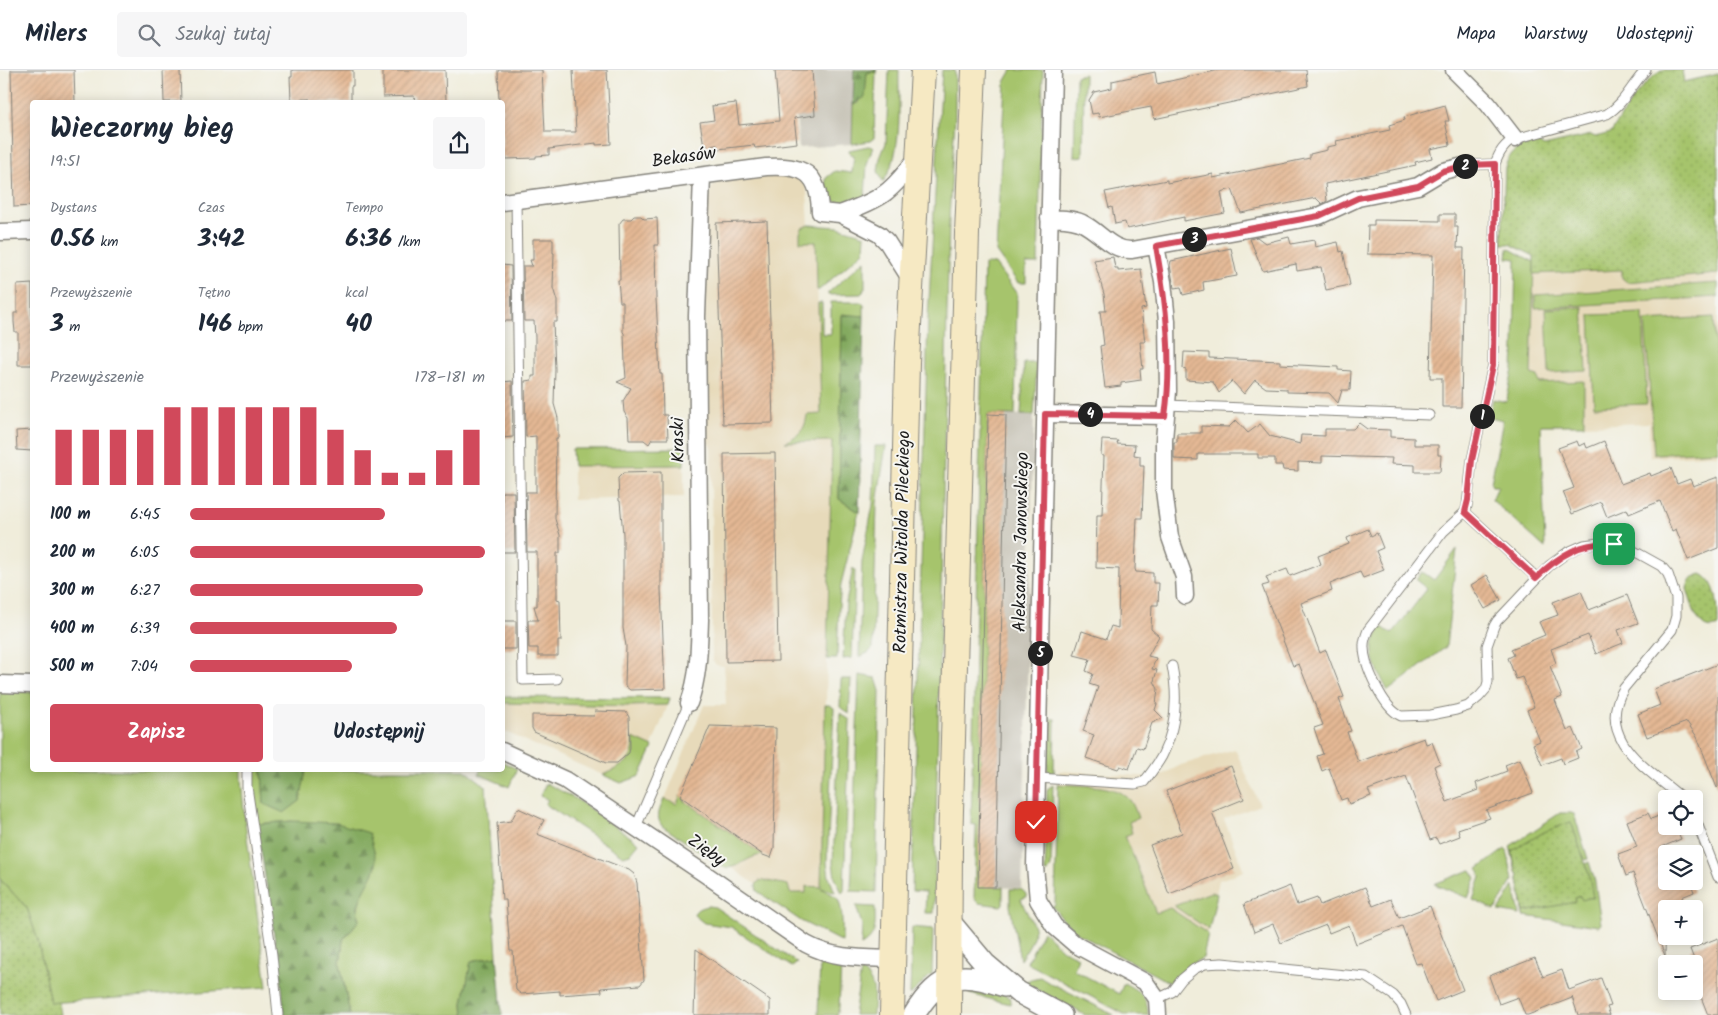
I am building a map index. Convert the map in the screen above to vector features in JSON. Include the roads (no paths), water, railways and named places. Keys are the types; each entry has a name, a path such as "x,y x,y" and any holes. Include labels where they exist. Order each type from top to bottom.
{"main road":[{"name":"Rotmistrza Witolda Pileckiego","path":"892,1015 904,456 911,280 923,70"},
{"path":"949,1015 949,921 966,263 974,70"}],"street":[{"name":"Aleksandra Janowskiego","path":"1053,70 1035,866 1038,900 1054,926 1076,945 1145,982 1158,1007"},
{"path":"1454,70 1488,104 1515,140"},
{"path":"840,214 871,203 888,192 902,178 918,156"},
{"path":"1049,218 1085,224 1116,248 1123,251 1319,216 1358,198 1418,186 1443,171 1468,165"},
{"name":"Bekasów","path":"509,201 766,167 792,168 804,171 814,181 818,192 820,212 840,214 879,234 887,242 911,280"},
{"name":"Kraski","path":"689,703 698,666 700,620 697,316 702,176"},
{"path":"0,232 30,231"},
{"path":"1156,246 1166,308 1168,391 1165,410 1164,490 1170,537 1184,577 1185,596"},
{"path":"1045,414 1165,410"},
{"path":"0,684 30,685"},
{"name":"Zięby","path":"505,751 565,780 817,950 845,958 892,959"},
{"path":"949,921 984,964 1018,992"},
{"path":"914,1015 936,987 949,980 961,977 974,977 1018,992 1061,1015"}],"lane":[{"path":"1646,70 1618,106 1607,114 1515,140 1504,147 1495,164 1493,365 1472,460 1465,512 1443,532 1368,630 1365,637 1364,651 1374,681 1391,710 1401,716 1431,715 1468,706 1486,689 1488,682 1487,646 1494,626 1528,590 1536,578 1568,552 1584,545 1600,542 1626,546 1649,558 1668,574 1673,586 1677,606 1672,630 1624,688 1615,706 1614,719 1621,741 1631,754 1672,790"},
{"path":"1468,165 1495,164"},
{"path":"509,201 523,680 557,679"},
{"path":"1165,410 1429,415"},
{"path":"1465,512 1536,578"},
{"path":"1037,778 1135,784 1144,782 1162,756 1172,731 1175,707 1172,666"},
{"path":"636,827 689,703"},
{"path":"247,772 247,787 272,955 278,1015"},
{"path":"1702,835 1718,877"},
{"path":"1158,1007 1182,979 1194,969 1205,964 1222,963 1366,977 1393,995 1401,1004 1406,1015"}]}
